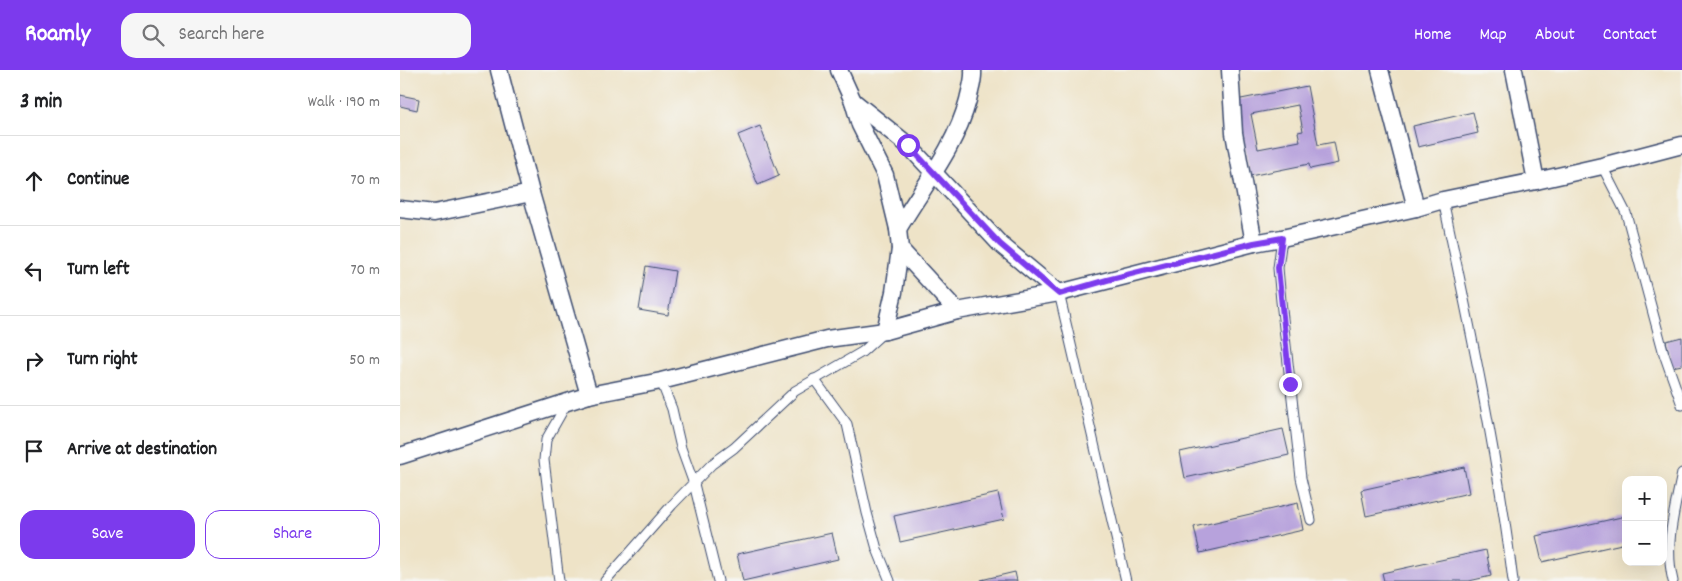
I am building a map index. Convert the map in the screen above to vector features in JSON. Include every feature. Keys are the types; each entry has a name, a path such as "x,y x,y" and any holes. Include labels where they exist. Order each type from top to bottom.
{"street":[{"path":"499,70 531,193 589,395"},
{"path":"839,70 853,101 860,125 885,176 898,229 900,249 894,292 885,331"},
{"path":"898,229 934,174 963,119 974,78 973,70"},
{"path":"1230,70 1234,133 1254,243"},
{"path":"1380,70 1416,208"},
{"path":"1514,70 1536,181"},
{"path":"853,101 908,145 1000,244 1059,294"},
{"path":"400,456 589,395 661,381 827,339 885,331 956,311 1059,294 1254,243 1602,166 1682,145"},
{"path":"400,209 434,213 531,193"},
{"path":"900,249 956,311"}],"lane":[{"path":"1602,166 1626,213 1664,354 1682,405"},
{"path":"1443,200 1476,352 1491,433 1513,581"},
{"path":"1282,238 1278,268 1279,285 1301,478 1312,520"},
{"path":"1059,294 1126,581"},
{"path":"606,581 672,505 712,464 734,448 795,391 862,352 885,331"},
{"path":"814,379 847,424 867,513 877,549 890,581"},
{"path":"661,381 672,409 681,448 694,484 718,581"},
{"path":"559,581 544,460 546,440 567,403"},
{"path":"1673,581 1670,568 1670,530 1682,473"}],"building":[{"path":"1307,86 1318,145 1334,142 1338,163 1310,169 1309,164 1250,176 1236,100","holes":["1298,105 1303,131 1298,132 1300,141 1258,149 1251,114"]},
{"path":"400,95 419,99 417,110 400,106"},
{"path":"1473,112 1478,133 1418,147 1413,126"},
{"path":"760,126 779,176 758,185 738,135"},
{"path":"646,266 675,271 668,315 639,310"},
{"path":"1682,337 1682,365 1672,367 1666,341"},
{"path":"1283,429 1289,455 1185,478 1180,452"},
{"path":"1464,467 1469,493 1366,516 1361,490"},
{"path":"998,493 1004,519 900,542 894,516"},
{"path":"1298,503 1303,530 1200,553 1194,527"},
{"path":"1622,517 1622,544 1542,562 1536,536"},
{"path":"832,533 838,559 743,581 737,554"},
{"path":"1486,550 1491,576 1469,581 1384,581 1382,573"},
{"path":"1015,572 1017,581 981,581 981,580"}],"route":[{"path":"908,145 1000,244 1059,294 1254,243 1282,238 1278,268 1290,384"}]}
